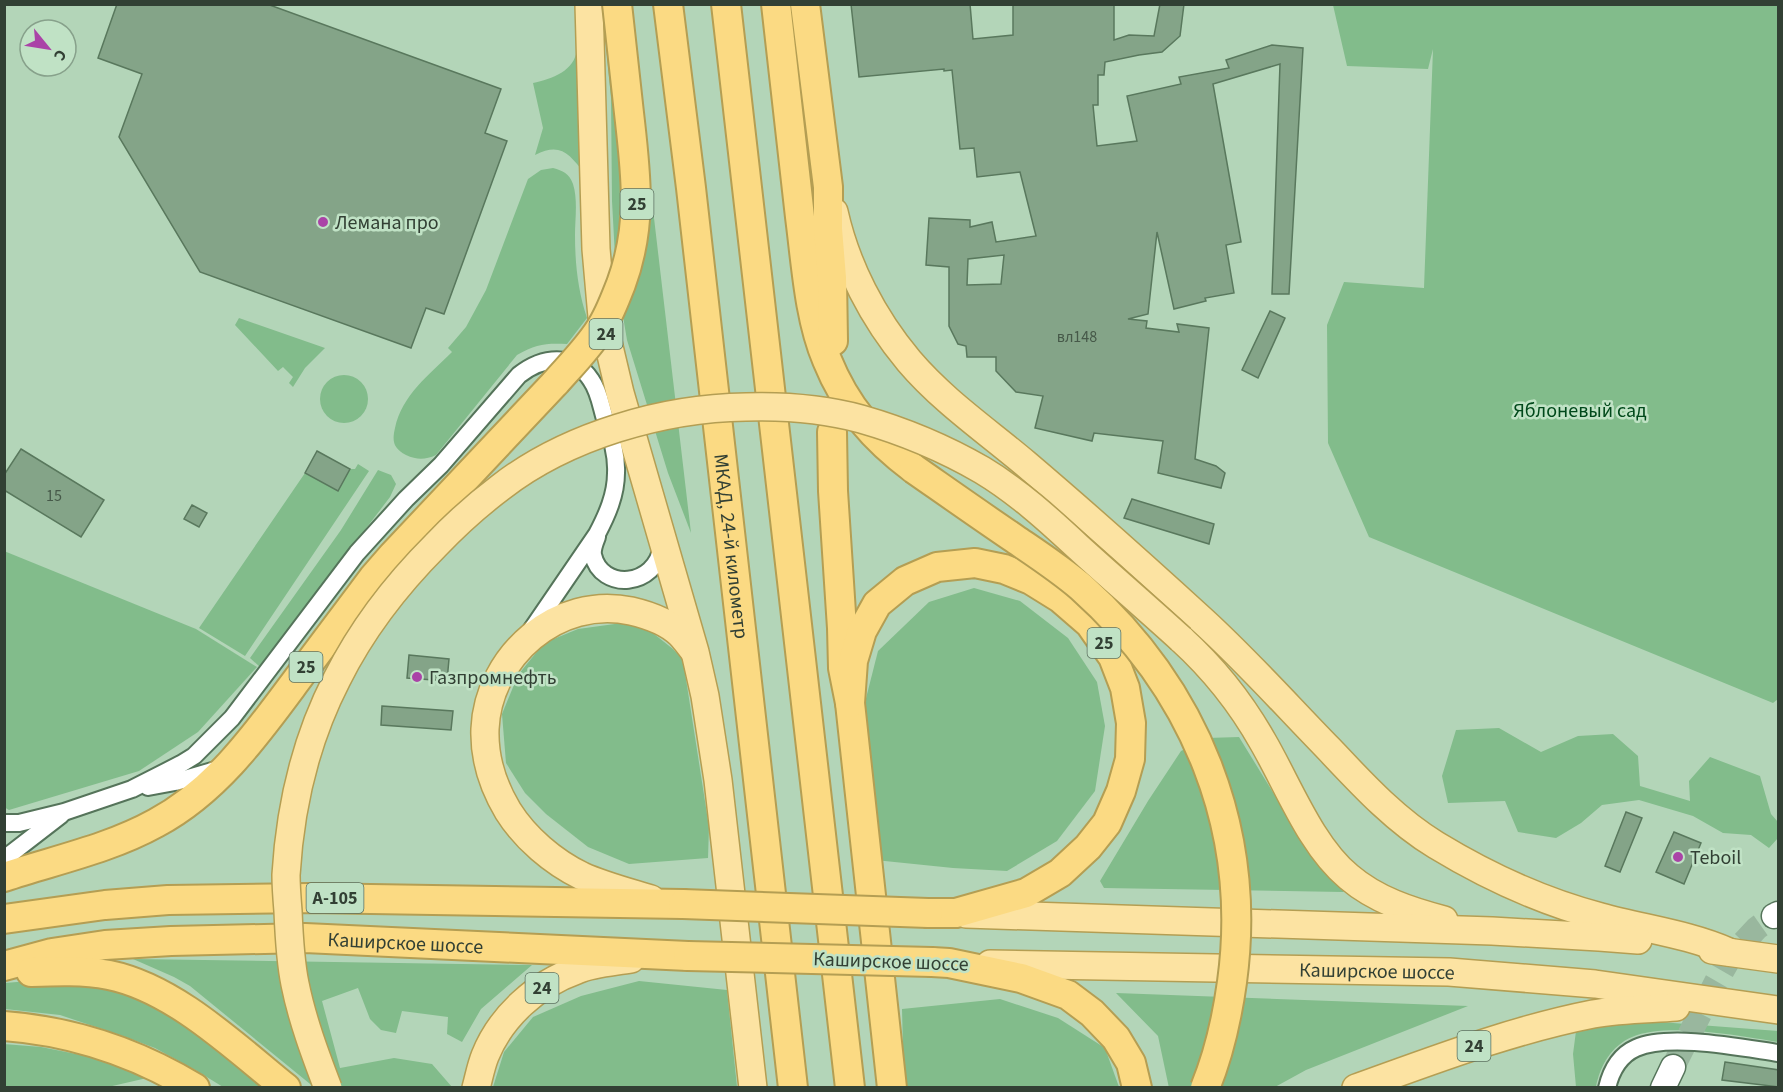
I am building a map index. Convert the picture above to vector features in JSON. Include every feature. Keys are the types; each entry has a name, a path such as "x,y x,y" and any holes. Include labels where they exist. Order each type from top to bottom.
{"highway":[{"name":"25","path":"4,877 120,840 157,823 183,806 230,765 266,721 373,578 556,382 601,328 616,299 629,262 637,199 617,4"},
{"name":"МКАД, 24-й километр","path":"668,4 793,1088"},
{"path":"726,4 850,1088"},
{"path":"776,4 803,237 817,329 826,359 844,396 870,431 893,453 1080,586 1115,620 1151,662 1185,715 1210,771 1229,833 1237,896 1237,951 1228,1014 1213,1070 1205,1088"},
{"path":"805,4 828,187 833,346"},
{"path":"832,432 843,668 850,703 891,1088"},
{"name":"25","path":"850,703 853,661 862,631 877,604 905,581 937,567 975,563 1031,580 1060,598 1090,624 1113,657 1125,688 1131,723 1130,759 1121,791 1107,823 1088,847 1060,873 1026,893 956,913"},
{"name":"А-105","path":"4,919 105,904 180,900 309,898 675,904"},
{"path":"675,904 956,913"},
{"name":"Каширское шоссе","path":"4,966 52,953 105,945 305,938 688,956 941,963"},
{"path":"941,963 1021,978 1068,995 1092,1012 1116,1038 1131,1063 1137,1088"},
{"path":"4,973 68,970 109,975 140,985 163,995 188,1011 286,1088"},
{"path":"4,1026 92,1042 153,1065 195,1088"}],"main road":[{"name":"24","path":"589,4 596,249 602,317 620,393 695,652"},
{"path":"828,187 838,231 861,288 884,326 909,360 933,387 1087,516 1204,622 1251,667 1360,783 1401,821 1432,843 1465,862 1534,894 1599,917 1707,943 1729,952"},
{"path":"328,1088 307,1030 294,983 286,878 295,804 302,770 317,725 336,681 361,637 388,597 409,573 459,521 503,485 549,457 594,436 661,416 720,407 766,406 810,409 858,418 905,433 984,471 1019,495 1044,516 1202,658 1245,711 1313,833 1329,857 1348,877 1392,904 1425,915 1492,931"},
{"path":"675,904 618,889 582,876 561,863 537,845 514,821 500,797 488,766 485,729 489,705 498,678 512,657 531,637 550,622 572,613 617,608 640,613 660,620 679,633 695,652 705,696 718,780 753,1088"},
{"path":"956,913 1492,931 1670,943 1779,959"},
{"name":"24","path":"476,1088 485,1056 501,1026 520,1004 550,982 578,969 659,954"},
{"name":"Каширское шоссе","path":"941,963 1449,972 1584,983 1779,1010"},
{"name":"24","path":"1356,1088 1470,1047 1595,1013 1725,1003"}],"street":[{"path":"4,823 19,823 64,812 132,789 194,756 232,718 357,553 406,499 441,465 519,375 535,363 550,360 574,364 586,374 595,387 613,445 616,474 610,507 593,550 593,555 603,570 619,579 637,578 653,569 661,553 662,539"},
{"path":"512,657 600,528"},
{"path":"132,789 175,782 230,765"},
{"path":"4,859 64,812"},
{"path":"1607,1088 1611,1075 1622,1058 1636,1048 1652,1044 1705,1043 1779,1053"}],"green space":[{"path":"602,5 629,5 691,533 668,473 627,340 616,275 612,201 611,98"},
{"name":"Яблоневый сад","path":"1333,5 1778,5 1778,699 1773,703 1369,537 1328,443 1327,325 1344,282 1424,288 1433,49 1428,69 1347,66"},
{"path":"577,49 585,174 564,152 552,150 535,155 543,128 533,83 561,73 572,63"},
{"path":"553,168 568,175 575,190 576,267 587,318 567,344 541,345 517,355 436,455 421,459 406,455 398,450 394,440 395,428 404,405 426,377 452,352 448,348 466,327 486,290 528,179 541,170"},
{"path":"239,318 325,348 305,368 293,387 289,383 293,377 283,367 278,371 235,325"},
{"path":"344,375 361,382 368,399 361,416 344,423 327,416 320,399 327,382"},
{"path":"358,464 369,471 245,656 199,628 305,473 338,491 350,469 355,469"},
{"path":"378,470 391,475 396,484 390,497 260,667 250,658 341,530"},
{"path":"4,551 196,629 257,667 198,732 139,771 9,810 4,807"},
{"path":"974,588 1020,601 1068,638 1097,682 1105,726 1095,791 1057,841 1007,871 875,860 861,718 878,651 929,602"},
{"path":"622,623 649,630 683,660 709,827 708,858 629,864 588,847 546,814 525,793 506,763 502,714 518,675 544,643 578,629"},
{"path":"1499,728 1541,752 1578,736 1613,734 1638,756 1640,786 1690,801 1689,781 1710,757 1760,776 1771,814 1778,822 1778,838 1769,848 1751,835 1723,833 1693,816 1639,800 1602,805 1581,823 1556,838 1518,832 1505,801 1448,803 1442,776 1456,730"},
{"path":"1239,737 1317,864 1344,892 1104,888 1100,881 1181,751 1207,738"},
{"path":"133,959 532,965 481,1009 462,1042 447,1034 448,1017 402,1011 396,1033 381,1030 370,1019 358,988 322,1001 340,1068 394,1058 432,1064 452,1087 315,1088 190,986"},
{"path":"73,980 127,993 171,1013 269,1087 223,1087 155,1048 120,1035 60,1015 5,1009 5,983"},
{"path":"639,981 727,990 737,1087 493,1087 504,1052 533,1017 581,996"},
{"path":"1116,993 1468,1006 1306,1070 1275,1087 1169,1088 1158,1036"},
{"path":"1000,999 1058,1018 1105,1048 1119,1087 904,1087 902,1009"},
{"path":"1660,1022 1778,1031 1778,1042 1684,1030 1647,1033 1632,1037 1612,1051 1600,1072 1596,1087 1576,1087 1573,1054 1576,1031 1609,1025"},
{"path":"4,1044 41,1047 96,1058 147,1078 108,1087 5,1087"}],"building":[{"name":"Лемана про","path":"117,4 267,4 501,89 485,133 507,141 444,314 426,308 411,348 200,272 119,137 142,74 98,58"},
{"path":"851,4 970,4 973,39 1013,35 1013,4 1114,4 1114,40 1129,35 1154,36 1160,4 1184,4 1180,36 1162,52 1105,62 1104,75 1098,75 1098,105 1093,105 1097,146 1137,141 1127,96 1181,84 1179,77 1229,68 1226,60 1272,45 1303,48 1289,294 1272,294 1280,64 1213,84 1241,242 1226,245 1234,293 1205,298 1206,301 1174,309 1157,232 1148,314 1128,319 1147,321 1146,328 1179,332 1177,324 1209,328 1195,459 1216,466 1225,473 1221,488 1158,473 1163,441 1094,433 1092,441 1035,428 1043,396 1016,392 996,371 996,357 967,357 966,346 958,344 949,326 949,267 926,265 929,218 970,220 970,227 992,222 996,242 1036,236 1020,172 977,177 974,148 960,149 952,70 859,77","holes":["1004,255 1001,284 967,285 968,259"]},
{"path":"1270,311 1285,318 1258,378 1242,370"},
{"path":"21,449 104,500 81,537 4,490 4,475"},
{"path":"317,451 350,469 338,491 305,473"},
{"path":"1132,499 1214,524 1209,544 1124,518"},
{"path":"192,505 207,513 199,527 184,519"},
{"path":"409,655 449,659 447,681 407,678"},
{"path":"382,706 453,711 451,730 381,725"},
{"path":"1626,812 1642,818 1620,872 1605,866"},
{"path":"1674,832 1701,843 1684,884 1656,872"},
{"path":"1725,1062 1779,1070 1779,1087 1722,1080"}],"tunnel":[{"path":"1673,1067 1731,956 1757,928 1774,916"}],"place":[{"name":"Лемана про","path":"323,222"},
{"name":"Газпромнефть","path":"417,677"},
{"name":"Teboil","path":"1678,857"}]}
